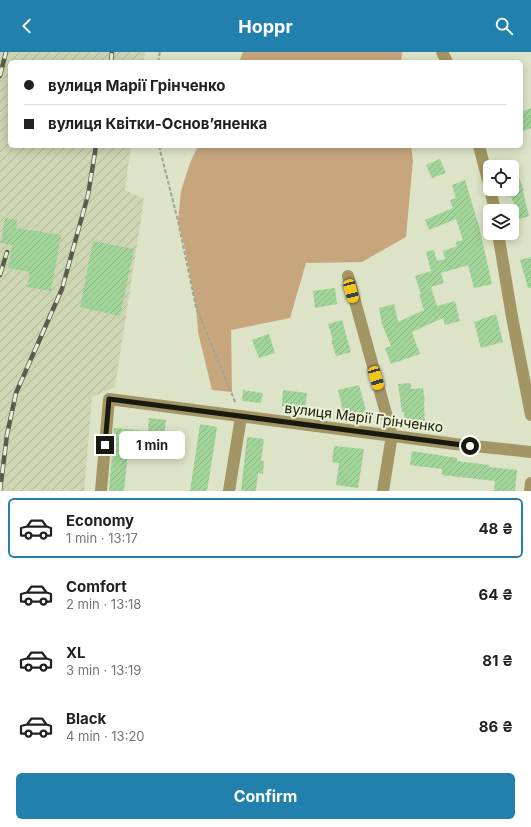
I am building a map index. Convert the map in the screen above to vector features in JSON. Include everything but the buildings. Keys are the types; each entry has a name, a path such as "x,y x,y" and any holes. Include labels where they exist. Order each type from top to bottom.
{"street":[{"path":"480,148 483,162"},
{"path":"499,240 512,318 531,415"},
{"path":"348,276 392,435 383,491"},
{"name":"вулиця Марії Грінченко","path":"101,491 109,399 455,444 531,452"},
{"path":"229,491 241,417"},
{"path":"530,491 531,483"}],"path":[{"path":"159,148 178,221 196,307 241,417"}],"shaded area":[{"path":"0,52 145,52 143,60 8,60 8,148 131,148 125,190 144,199 115,387 92,397 84,491 0,491"},
{"path":"243,52 402,52 401,60 240,60"},
{"path":"197,148 411,148 413,160 406,237 362,262 306,263 290,318 231,330 232,392 212,390 198,332 196,307 178,221 181,191 190,163"}],"railway":[{"path":"0,76 6,52"},
{"path":"111,60 112,52"},
{"path":"0,491 7,435 16,393 62,289 88,195 96,148"},
{"path":"0,275 7,252"}],"route":[{"path":"105,445 109,399 470,446"}]}
